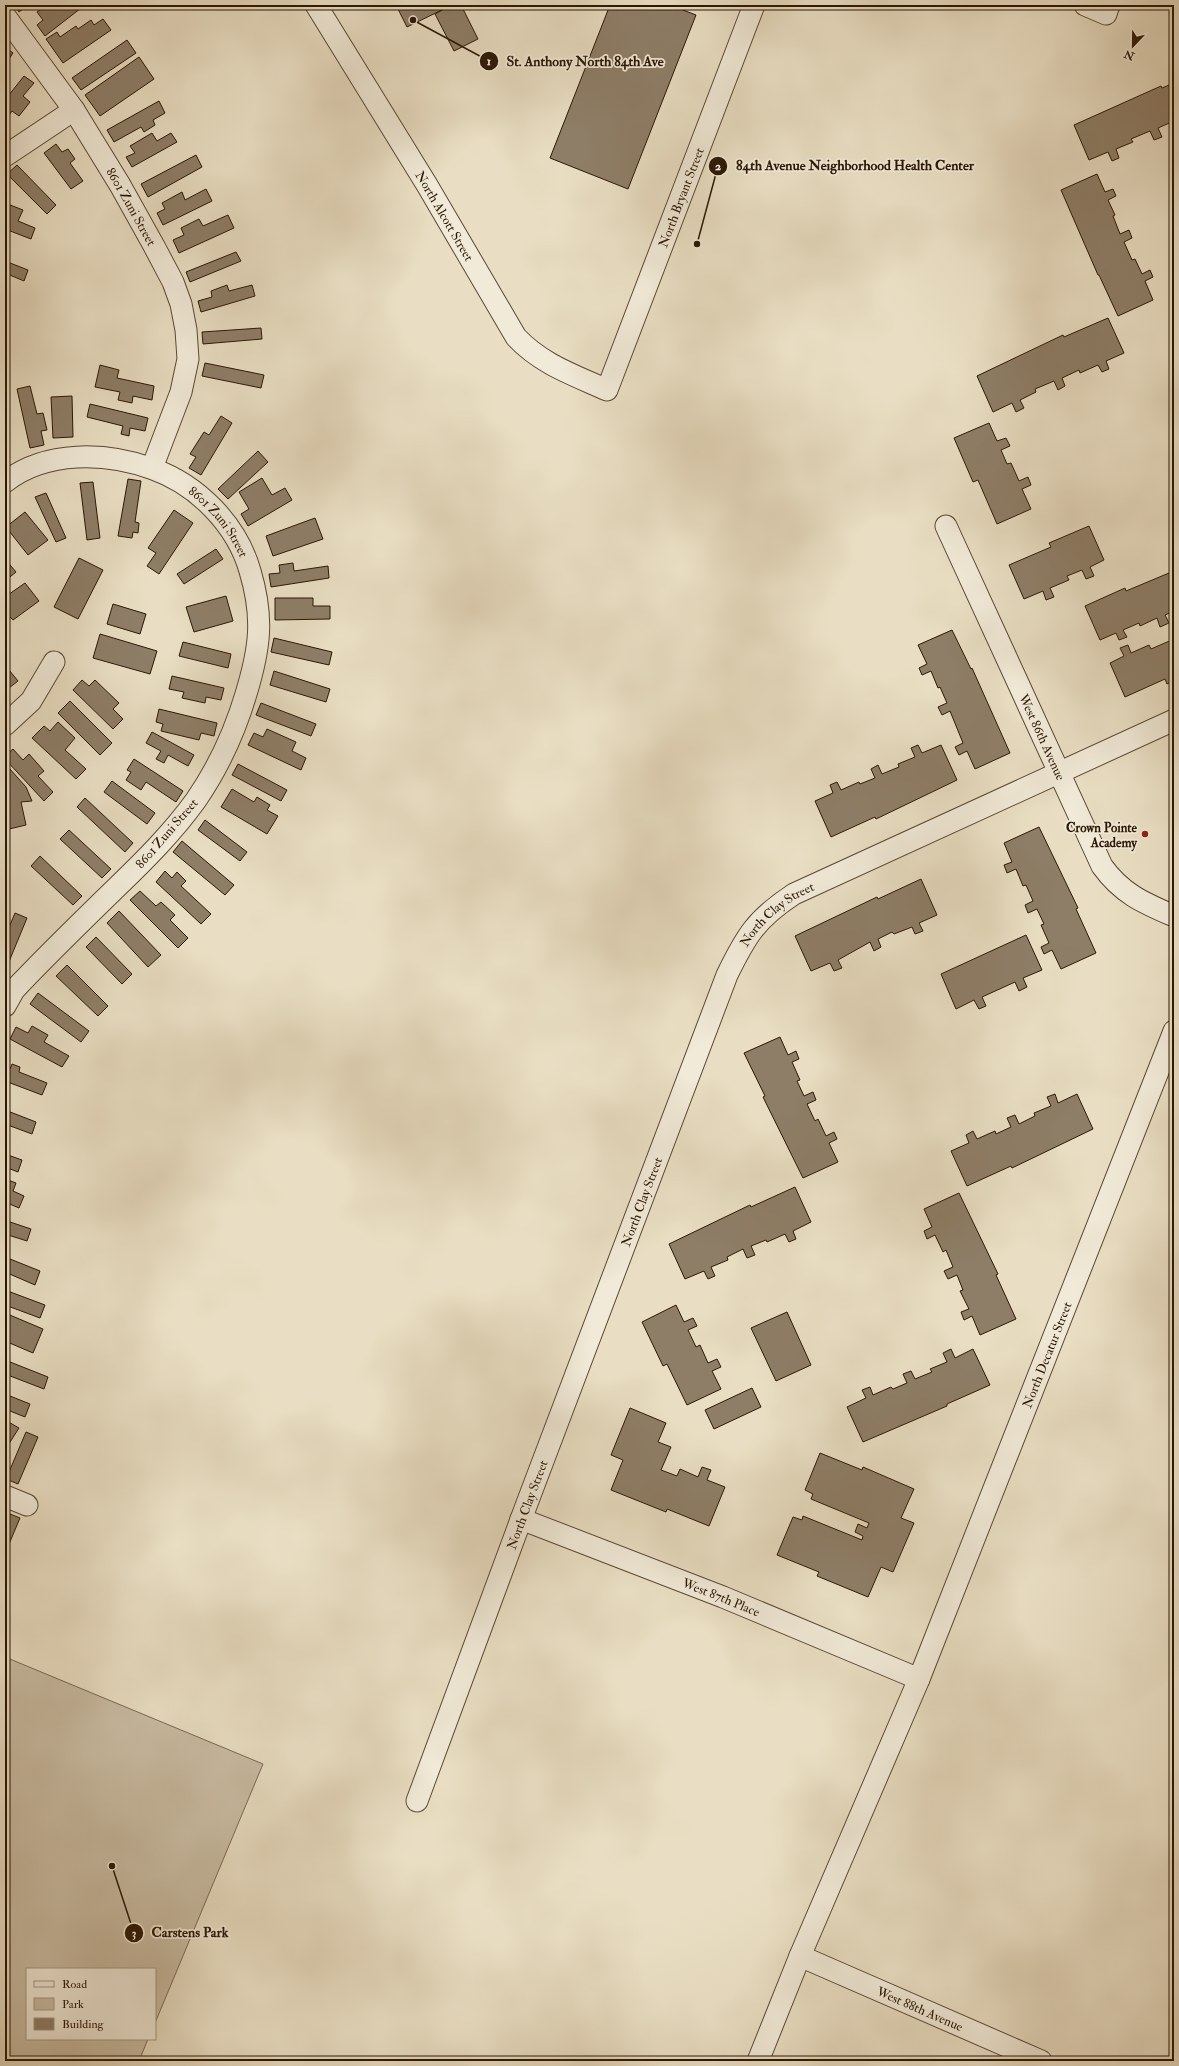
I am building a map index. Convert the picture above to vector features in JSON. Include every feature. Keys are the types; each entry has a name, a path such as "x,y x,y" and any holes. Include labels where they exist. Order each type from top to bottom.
{"street":[{"name":"North Alcott Street","path":"316,5 426,185 516,337 525,347 547,364 607,390"},
{"name":"North Bryant Street","path":"607,390 754,5"},
{"path":"1085,5 1108,9"},
{"name":"8601 Zuni Street","path":"5,16 74,110 154,246 173,282 181,304 186,330 188,359 181,392 152,468"},
{"path":"5,156 74,110"},
{"name":"8601 Zuni Street","path":"5,482 27,469 50,462 75,457 106,458 152,468 173,478 204,500 219,514 240,544 247,558 260,608 255,665 240,713 225,749 197,799 177,825 143,862 8,994"},
{"name":"West 86th Avenue","path":"946,526 1058,773 1102,866 1109,876 1133,897 1174,916"},
{"path":"5,725 31,701 54,662"},
{"path":"1058,773 1174,720"},
{"name":"North Clay Street","path":"417,1801 521,1519 726,975 744,941 763,916 794,894 1058,773"},
{"name":"North Decatur Street","path":"758,2061 800,1956 919,1678 1174,1031"},
{"path":"5,1496 27,1505"},
{"name":"West 87th Place","path":"521,1519 723,1598 919,1678"},
{"name":"West 88th Avenue","path":"800,1956 1041,2061"}],"green space":[{"path":"5,1657 263,1764 156,2021 156,1968 26,1968 26,2040 148,2040 139,2061 5,2061"}],"building":[{"path":"14,5 28,5 19,12"},
{"path":"46,5 85,5 45,36 37,25 43,20 37,12"},
{"path":"396,5 452,5 407,27"},
{"path":"452,5 461,5 478,39 454,51 435,14"},
{"path":"610,5 670,5 696,15 628,189 550,158"},
{"path":"103,19 111,30 63,63 46,39 57,32 60,37 76,26 78,29 91,20 94,25"},
{"path":"127,40 136,53 81,90 72,78"},
{"path":"5,47 13,53 5,65"},
{"path":"139,57 154,79 100,116 85,95"},
{"path":"24,76 34,83 23,96 30,102 19,116 12,111 5,121 5,100"},
{"path":"1174,83 1174,121 1158,128 1162,137 1154,140 1150,131 1131,139 1133,142 1116,149 1119,158 1112,161 1108,152 1089,160 1074,125 1161,86 1162,88"},
{"path":"159,101 165,113 153,120 155,125 144,132 141,127 114,142 107,130"},
{"path":"152,133 157,141 171,133 177,142 132,167 126,157 135,153 130,146"},
{"path":"56,144 62,152 68,149 75,159 70,163 83,181 71,189 44,153"},
{"path":"196,155 202,167 148,197 141,184"},
{"path":"17,165 56,205 47,214 7,174"},
{"path":"1097,174 1105,192 1113,189 1116,196 1108,200 1115,215 1113,216 1120,234 1129,230 1132,238 1124,242 1132,260 1135,259 1142,274 1150,270 1153,277 1145,281 1153,300 1118,316 1098,275 1061,190"},
{"path":"206,189 212,201 163,225 157,213 165,209 162,203 182,192 185,200"},
{"path":"5,203 23,210 18,221 35,228 31,239 5,229"},
{"path":"228,215 234,228 179,253 173,240 184,235 181,228 199,219 203,226"},
{"path":"236,252 241,261 190,282 186,272"},
{"path":"5,261 28,270 24,281 5,273"},
{"path":"227,285 229,291 252,285 255,296 201,312 198,301 212,297 211,291"},
{"path":"1108,318 1124,353 1106,361 1109,369 1102,372 1098,365 1080,373 1079,370 1062,378 1065,386 1058,390 1054,381 1035,389 1036,392 1020,400 1024,408 1016,412 1012,403 993,412 977,376 1063,335 1064,337"},
{"path":"261,328 262,339 203,344 202,332"},
{"path":"205,363 264,375 261,388 202,376"},
{"path":"100,365 119,370 117,378 154,386 152,400 133,396 132,403 118,400 120,392 95,387"},
{"path":"30,386 37,414 43,413 47,430 41,431 44,445 30,448 17,389"},
{"path":"72,396 73,437 53,438 51,397"},
{"path":"90,404 148,418 145,431 130,428 129,436 121,434 123,426 87,417"},
{"path":"221,416 232,423 201,475 189,468 196,457 190,454 204,432 209,435"},
{"path":"989,423 997,441 1006,438 1010,446 1001,450 1007,464 1011,463 1019,481 1028,477 1031,485 1022,489 1031,509 997,524 978,480 973,482 954,438"},
{"path":"258,451 268,462 228,499 218,489"},
{"path":"262,478 272,495 285,488 292,500 248,526 241,514 249,509 239,492"},
{"path":"128,479 141,481 135,522 139,523 138,533 133,532 132,538 118,536"},
{"path":"93,482 100,538 87,540 80,483"},
{"path":"46,493 66,538 56,542 35,497"},
{"path":"174,510 193,523 159,574 147,566 156,553 148,548"},
{"path":"25,512 48,540 28,555 6,527"},
{"path":"315,518 323,539 273,556 266,536"},
{"path":"1089,526 1104,560 1090,567 1094,576 1086,579 1082,570 1067,576 1069,580 1050,588 1054,597 1046,600 1043,591 1024,599 1009,565 1051,547 1049,543"},
{"path":"1174,530 1174,542 1170,532"},
{"path":"216,549 223,559 184,584 177,574"},
{"path":"79,558 103,570 78,619 54,607"},
{"path":"5,559 16,572 5,581"},
{"path":"293,563 294,571 328,566 329,578 271,587 269,574 280,573 279,565"},
{"path":"1169,573 1174,585 1174,611 1165,615 1169,623 1160,627 1157,618 1140,626 1139,623 1123,630 1127,637 1119,640 1116,633 1100,640 1085,606 1125,588 1126,591"},
{"path":"25,583 39,601 13,620 7,614 5,615 5,597"},
{"path":"226,596 233,621 194,632 186,607"},
{"path":"275,598 313,598 313,606 330,606 330,619 275,620"},
{"path":"113,604 146,614 140,634 107,624"},
{"path":"952,630 971,669 972,668 1010,753 975,769 967,751 959,755 955,747 963,743 950,711 942,715 938,707 947,703 940,687 938,688 931,671 922,675 919,668 927,664 918,645"},
{"path":"100,634 157,651 150,674 93,658"},
{"path":"274,638 332,652 329,665 271,652"},
{"path":"1174,639 1174,681 1167,684 1165,679 1125,697 1110,663 1124,656 1120,648 1128,645 1131,653 1149,645 1151,649"},
{"path":"183,642 231,654 228,668 179,656"},
{"path":"5,665 18,681 5,691"},
{"path":"274,671 330,689 326,702 270,685"},
{"path":"172,676 224,688 221,700 206,697 205,703 182,698 184,692 169,689"},
{"path":"82,680 89,686 95,680 119,703 113,709 123,719 113,729 73,690"},
{"path":"70,701 112,743 100,755 58,713"},
{"path":"261,703 316,724 311,736 256,715"},
{"path":"159,709 217,723 214,736 201,733 199,740 161,731 163,724 156,722"},
{"path":"58,722 75,738 65,750 86,769 76,779 32,738 44,726 50,731"},
{"path":"267,729 296,742 292,751 306,758 301,770 248,745 254,733 263,737"},
{"path":"152,732 194,755 188,766 168,755 164,763 156,759 161,751 146,743"},
{"path":"918,745 922,753 941,745 957,780 876,819 875,817 831,837 815,801 833,793 830,785 837,782 841,790 859,782 860,784 875,778 871,769 878,765 882,774 899,767 898,764 915,757 911,748"},
{"path":"13,749 23,760 29,754 44,771 38,776 53,792 44,801 5,759 5,756"},
{"path":"134,759 183,791 176,802 146,782 141,790 126,780 131,772 127,770"},
{"path":"238,764 287,790 281,801 232,775"},
{"path":"9,768 26,787 32,801 21,802 26,825 5,830 5,769"},
{"path":"112,781 155,813 147,824 104,792"},
{"path":"232,789 254,802 257,797 270,805 267,810 278,816 267,834 221,807"},
{"path":"85,798 133,843 125,852 77,807"},
{"path":"205,820 247,852 240,861 198,830"},
{"path":"1039,827 1078,908 1076,909 1096,953 1061,969 1052,950 1044,954 1041,947 1049,943 1041,925 1044,924 1037,909 1028,913 1025,905 1033,901 1026,885 1023,886 1016,869 1007,873 1004,865 1012,862 1004,843"},
{"path":"69,830 111,869 102,878 60,839"},
{"path":"182,841 234,885 225,895 173,852"},
{"path":"40,856 82,896 73,905 31,866"},
{"path":"165,871 172,878 177,872 186,881 181,886 211,914 201,924 156,882"},
{"path":"921,879 937,915 919,923 923,931 915,934 912,927 894,934 892,932 878,939 881,947 874,951 870,942 838,960 842,968 834,971 830,963 811,971 795,936 877,897 878,899"},
{"path":"140,891 156,906 161,902 175,915 170,920 188,938 178,948 130,900"},
{"path":"119,911 161,955 148,967 107,923"},
{"path":"15,913 27,918 8,964 5,963 5,937"},
{"path":"1026,935 1042,970 1023,978 1027,987 1019,991 1015,982 982,997 986,1006 979,1009 974,1000 956,1009 941,974"},
{"path":"96,937 132,974 122,984 86,947"},
{"path":"67,965 108,1006 98,1016 56,976"},
{"path":"38,993 89,1031 81,1042 30,1004"},
{"path":"32,1026 48,1035 44,1042 69,1056 62,1067 10,1039 16,1027 28,1033"},
{"path":"780,1037 788,1055 796,1051 799,1059 792,1062 800,1080 797,1081 804,1096 813,1092 816,1100 807,1104 815,1121 818,1119 826,1136 834,1132 837,1139 829,1143 838,1162 803,1178 763,1097 765,1096 744,1053"},
{"path":"12,1064 20,1067 19,1072 47,1083 42,1095 5,1081 5,1067 10,1069"},
{"path":"1055,1094 1058,1103 1077,1094 1093,1129 1012,1168 1011,1166 967,1186 951,1151 969,1143 966,1135 973,1131 977,1139 995,1131 996,1134 1011,1127 1007,1118 1015,1115 1019,1124 1035,1116 1034,1113 1051,1106 1047,1097"},
{"path":"5,1110 36,1122 32,1134 5,1124"},
{"path":"5,1154 22,1160 18,1172 5,1167"},
{"path":"5,1179 16,1183 13,1191 24,1196 19,1208 5,1202"},
{"path":"795,1187 811,1222 793,1231 796,1239 789,1242 785,1234 767,1242 766,1240 751,1246 755,1255 747,1258 743,1249 727,1257 728,1260 711,1267 715,1276 708,1279 704,1271 685,1279 669,1244 750,1205 751,1207"},
{"path":"959,1193 998,1274 996,1275 1016,1319 980,1335 972,1316 964,1320 961,1312 969,1309 960,1291 963,1290 957,1275 948,1279 944,1271 953,1267 946,1250 943,1252 935,1235 927,1239 924,1231 932,1227 924,1209"},
{"path":"5,1214 8,1215 7,1221 31,1229 27,1241 5,1234"},
{"path":"5,1257 40,1271 35,1285 5,1272"},
{"path":"5,1290 45,1305 40,1318 5,1305"},
{"path":"676,1305 684,1322 693,1318 697,1326 688,1330 696,1347 700,1345 708,1363 717,1359 721,1367 712,1371 721,1389 687,1405 667,1364 663,1366 642,1322"},
{"path":"787,1312 811,1365 776,1381 751,1328"},
{"path":"5,1313 43,1329 33,1353 5,1341"},
{"path":"951,1349 955,1358 973,1349 990,1385 947,1404 947,1406 863,1442 847,1407 866,1398 862,1390 870,1387 873,1395 891,1387 893,1389 907,1383 903,1374 911,1371 915,1379 932,1372 930,1369 947,1362 943,1353"},
{"path":"5,1360 48,1377 44,1389 5,1374"},
{"path":"752,1388 761,1407 714,1429 705,1410"},
{"path":"5,1394 30,1404 25,1417 5,1409"},
{"path":"630,1408 666,1423 658,1442 671,1447 661,1470 677,1476 680,1469 698,1477 702,1467 711,1470 707,1480 725,1487 709,1526 667,1509 666,1512 611,1490 623,1460 611,1455"},
{"path":"5,1420 19,1428 5,1450"},
{"path":"26,1432 38,1437 18,1484 6,1479"},
{"path":"820,1453 862,1470 863,1467 914,1489 901,1518 914,1523 893,1572 881,1567 868,1597 817,1576 819,1572 777,1555 793,1517 802,1520 803,1516 862,1540 863,1536 855,1532 858,1524 867,1528 869,1523 811,1499 813,1494 805,1490"},
{"path":"10,1514 20,1518 9,1544 5,1542 5,1518 8,1520"}],"place":[{"name":"St. Anthony North 84th Ave","path":"413,20"},
{"name":"84th Avenue Neighborhood Health Center","path":"697,244"},
{"name":"Crown Pointe Academy","path":"1145,834"},
{"name":"Carstens Park","path":"112,1866"}]}
